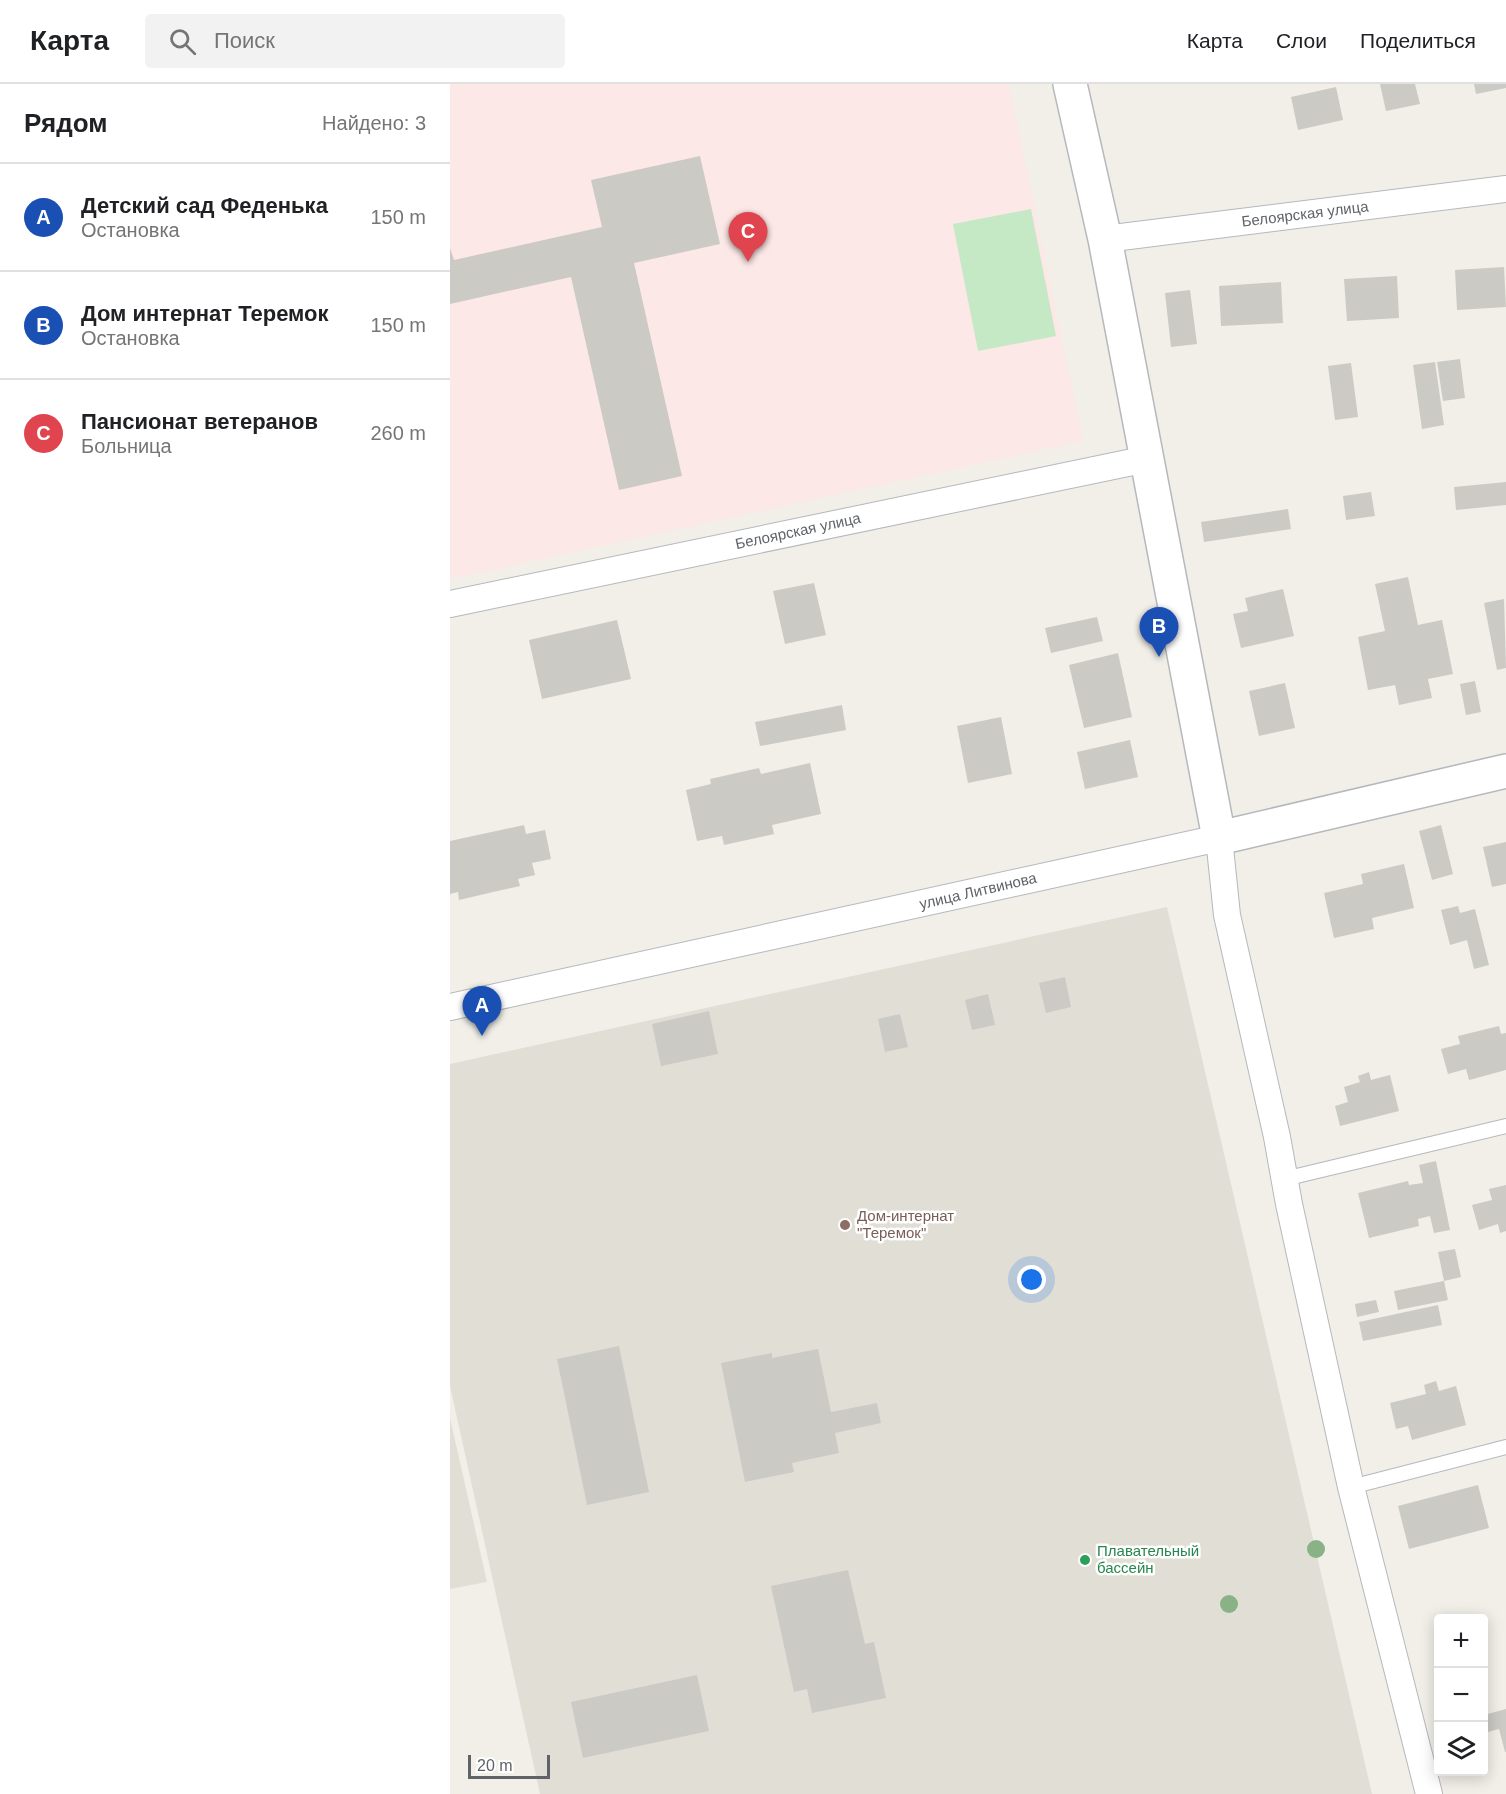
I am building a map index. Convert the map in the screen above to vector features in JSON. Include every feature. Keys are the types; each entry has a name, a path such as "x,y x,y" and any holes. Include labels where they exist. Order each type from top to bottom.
{"street":[{"path":"1070,84 1105,239 1219,838 1227,915 1277,1137 1284,1179 1351,1487 1429,1794"},
{"name":"Белоярская улица","path":"1105,239 1506,189"},
{"name":"Белоярская улица","path":"450,604 1147,459"},
{"name":"улица Литвинова","path":"450,1008 1219,838 1506,771"}],"lane":[{"path":"1284,1179 1506,1126"},
{"path":"1351,1487 1506,1447"}],"shaded area":[{"path":"450,84 1009,84 1083,441 450,579"},
{"name":"Дом-интернат \"Теремок\"","path":"1167,907 1372,1794 540,1794 450,1386 450,1064"},
{"path":"450,1418 487,1582 450,1589"}],"green space":[{"path":"1031,209 1056,336 978,351 953,224"}],"building":[{"path":"1380,84 1415,84 1420,104 1386,111"},
{"path":"1474,84 1506,84 1506,88 1476,94"},
{"path":"1336,87 1343,120 1298,130 1291,97"},
{"path":"700,156 720,244 634,263 682,476 619,490 571,277 450,304 450,248 454,260 602,227 591,180"},
{"path":"1504,267 1506,307 1457,310 1455,270"},
{"path":"1397,276 1399,318 1347,321 1344,279"},
{"path":"1281,282 1283,323 1221,326 1219,286"},
{"path":"1190,290 1197,344 1171,347 1165,293"},
{"path":"1460,359 1465,398 1443,401 1437,362"},
{"path":"1435,362 1444,425 1422,429 1413,365"},
{"path":"1351,363 1358,417 1335,420 1328,366"},
{"path":"1506,482 1506,505 1456,510 1454,487"},
{"path":"1371,492 1375,516 1346,520 1343,496"},
{"path":"1288,509 1291,529 1204,542 1201,522"},
{"path":"1408,577 1418,625 1442,620 1453,674 1428,679 1432,698 1399,705 1395,685 1368,690 1358,637 1385,631 1375,584"},
{"path":"814,583 826,635 785,644 773,591"},
{"path":"1283,589 1294,636 1241,648 1233,614 1248,611 1245,598"},
{"path":"1504,599 1506,668 1497,670 1484,603"},
{"path":"1097,617 1103,641 1051,653 1045,628"},
{"path":"617,620 631,679 542,699 529,640"},
{"path":"1118,653 1132,717 1084,728 1069,665"},
{"path":"1475,681 1481,712 1466,715 1460,684"},
{"path":"1285,683 1295,728 1259,736 1249,691"},
{"path":"842,705 846,730 760,746 755,722"},
{"path":"1001,717 1012,774 968,783 957,726"},
{"path":"1130,740 1138,777 1085,789 1077,752"},
{"path":"810,763 821,814 772,825 774,834 724,845 722,836 697,841 686,790 711,784 710,779 759,768 761,774"},
{"path":"524,825 526,834 545,830 551,859 532,863 535,875 518,879 520,886 459,900 458,892 450,894 450,841"},
{"path":"1441,825 1453,874 1432,880 1419,831"},
{"path":"1506,842 1506,884 1492,887 1483,847"},
{"path":"1404,864 1414,908 1372,918 1374,929 1334,938 1324,893 1363,884 1361,874"},
{"path":"1458,906 1460,913 1475,909 1489,965 1474,969 1467,940 1450,945 1441,910"},
{"path":"1065,977 1071,1007 1046,1013 1039,983"},
{"path":"988,994 995,1025 972,1030 965,1000"},
{"path":"709,1011 718,1054 661,1066 652,1024"},
{"path":"900,1014 908,1047 885,1052 878,1019"},
{"path":"1499,1026 1501,1034 1506,1033 1506,1070 1469,1080 1466,1069 1448,1074 1441,1049 1460,1044 1458,1036"},
{"path":"1369,1072 1371,1080 1390,1075 1399,1111 1340,1126 1335,1106 1348,1102 1344,1087 1360,1082 1358,1076"},
{"path":"1436,1161 1450,1230 1434,1233 1430,1216 1418,1219 1419,1226 1369,1238 1358,1193 1408,1181 1409,1185 1423,1183 1419,1165"},
{"path":"1506,1185 1506,1231 1500,1233 1498,1224 1479,1230 1472,1205 1492,1200 1489,1189"},
{"path":"1455,1249 1461,1277 1444,1281 1438,1252"},
{"path":"1444,1281 1448,1300 1398,1310 1394,1291"},
{"path":"1376,1300 1379,1312 1357,1317 1355,1304"},
{"path":"1438,1305 1442,1325 1363,1341 1359,1322"},
{"path":"619,1346 649,1492 587,1505 557,1359"},
{"path":"818,1349 831,1412 877,1403 881,1423 835,1433 839,1453 792,1463 794,1472 745,1482 721,1363 772,1353 772,1358"},
{"path":"1436,1381 1439,1391 1456,1386 1466,1425 1412,1440 1408,1426 1396,1429 1390,1403 1426,1394 1424,1385"},
{"path":"1478,1485 1489,1528 1409,1549 1398,1506"},
{"path":"848,1570 865,1644 874,1642 886,1698 812,1713 807,1689 794,1692 771,1586"},
{"path":"697,1675 709,1731 583,1758 571,1702"},
{"path":"1506,1709 1506,1752 1499,1729 1488,1732 1488,1714"}],"place":[{"name":"Пансионат ветеранов","path":"748,262"},
{"name":"Дом интернат Теремок","path":"1159,657"},
{"name":"Детский сад Феденька","path":"482,1036"},
{"name":"Дом-интернат \"Теремок\"","path":"845,1225"},
{"name":"Плавательный бассейн","path":"1085,1560"}]}
